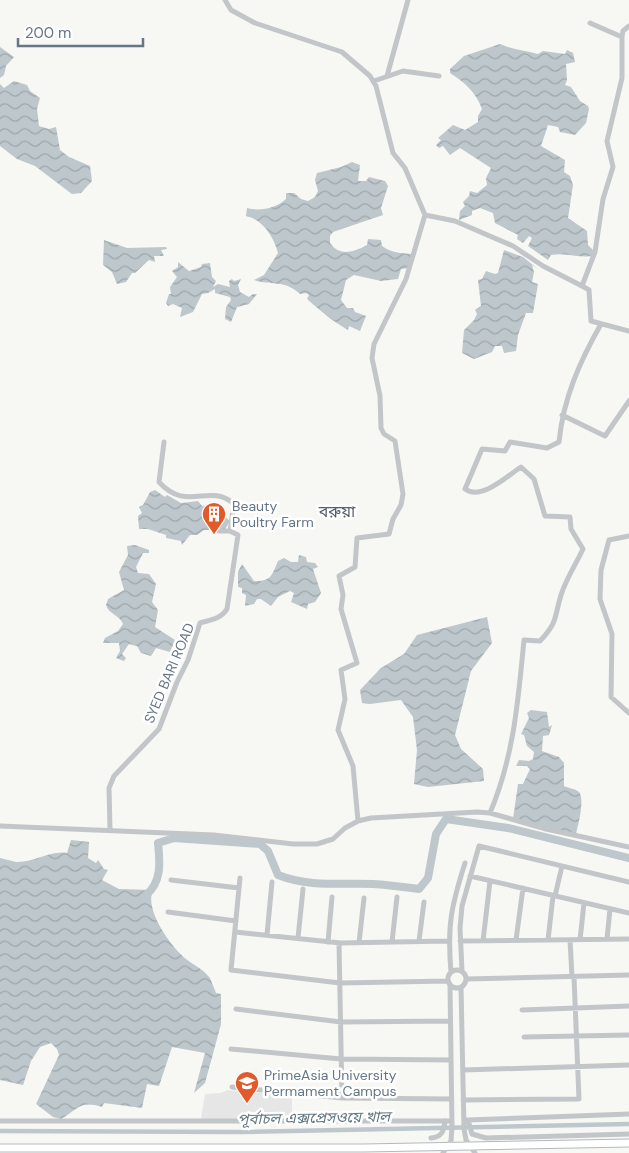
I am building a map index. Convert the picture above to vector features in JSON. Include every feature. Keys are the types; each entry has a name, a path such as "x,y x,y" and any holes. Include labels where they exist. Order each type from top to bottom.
{"main road":[{"path":"0,1148 364,1148 629,1143"},
{"path":"495,1153 504,1146"},
{"path":"415,1147 422,1153"},
{"path":"149,1153 201,1152 216,1148"}],"street":[{"path":"225,0 231,10 256,23 342,52 374,81 393,153 405,168 425,215 406,279 374,344 372,358 380,396 381,428 384,434 395,441 404,494 401,505 393,519 389,534 358,538 355,567 339,576 343,595 341,609 357,663 341,670 345,699 338,730 353,766 358,821"},
{"path":"387,76 408,0"},
{"path":"590,23 622,37"},
{"path":"582,286 595,252 602,199 613,167 607,141 622,78 623,31 629,26"},
{"path":"374,81 403,72 439,76"},
{"path":"425,215 455,221 513,246 543,266 589,290 591,321 629,331"},
{"path":"490,812 507,766 518,711 524,640 540,641 550,630 557,617 561,595 583,549 571,529 570,517 545,516 534,479 521,467 478,492 470,492 465,489 482,449 505,451 510,442 548,448 559,442 562,415 581,363 601,324"},
{"path":"562,415 604,436 629,401"},
{"name":"SYED BARI ROAD","path":"110,830 109,788 114,776 159,730 177,682 188,660 200,623 218,618 224,614 238,535 230,531 234,504 226,498 212,495 194,498 181,497 166,490 159,482 164,442"},
{"path":"219,531 230,531"},
{"path":"629,536 609,540 602,570 600,600 612,634 611,697 629,713"},
{"path":"0,826 214,835 293,844 318,844 333,839 345,828 358,821 432,813 490,812 546,829 629,847"},
{"path":"466,979 462,971 460,941 462,906 479,846 629,882"},
{"path":"443,1153 448,1147 452,1135 449,983 451,972 448,941 452,905 465,863"},
{"path":"548,940 554,896 562,866"},
{"path":"470,876 629,914"},
{"path":"240,878 231,970 340,983 449,983 456,988 461,987"},
{"path":"171,880 239,888"},
{"path":"483,941 490,881"},
{"path":"266,935 272,882"},
{"path":"516,940 523,888"},
{"path":"298,938 303,889"},
{"path":"392,942 397,896"},
{"path":"328,942 332,897"},
{"path":"359,943 364,898"},
{"path":"419,941 424,902"},
{"path":"580,940 584,903"},
{"path":"452,905 462,906"},
{"path":"607,939 610,909"},
{"path":"168,912 236,921"},
{"path":"235,932 339,943 448,941"},
{"path":"460,941 629,939"},
{"path":"463,1100 579,1099 570,940"},
{"path":"339,943 342,1098"},
{"path":"451,972 455,970 462,971"},
{"path":"466,979 629,975"},
{"path":"466,979 461,987 463,1100 466,1140 475,1153"},
{"path":"522,1010 629,1006"},
{"path":"236,1009 340,1022 450,1021"},
{"path":"524,1037 629,1034"},
{"path":"232,1048 341,1060 451,1060"},
{"path":"463,1070 629,1066"},
{"path":"232,1087 342,1098 451,1099"},
{"path":"466,1120 629,1114"},
{"path":"466,1120 472,1134 486,1138 629,1134"},
{"path":"0,1121 452,1121"},
{"path":"431,1138 442,1134 445,1121"}],"shaded area":[{"name":"PrimeAsia University Permament Campus","path":"228,1090 292,1096 292,1119 201,1119 205,1094 221,1093"}],"water":[{"path":"500,44 538,54 543,51 565,54 567,50 573,53 575,62 566,64 567,80 565,85 571,87 580,101 588,106 586,123 575,135 560,132 558,127 548,125 541,146 565,160 564,172 570,176 573,185 568,218 587,231 588,245 594,251 593,256 556,254 551,255 548,260 528,246 532,238 529,236 523,243 517,239 518,235 495,223 493,213 480,208 472,211 472,215 459,220 460,211 465,206 463,202 469,196 470,191 477,193 487,185 486,178 491,168 460,148 450,155 443,146 439,148 436,145 441,140 438,138 453,125 465,130 478,122 478,116 482,109 473,93 465,84 450,73 450,69 464,56"},
{"path":"0,47 14,57 6,66 4,75 0,78"},
{"path":"14,81 27,85 30,91 40,98 37,109 39,126 49,129 56,127 60,150 69,157 90,166 92,181 81,193 72,194 35,166 17,159 0,146 0,84 4,88"},
{"path":"352,162 360,165 358,181 366,181 369,177 385,181 388,186 381,208 383,215 333,232 330,236 330,243 338,250 347,252 367,245 368,239 381,240 382,246 389,250 412,254 409,268 401,269 398,279 381,281 354,275 346,280 341,300 347,308 353,308 355,312 366,316 360,331 349,326 348,330 327,316 307,299 309,295 306,293 300,294 288,286 254,280 264,275 278,253 274,241 262,225 246,216 247,208 257,210 273,207 286,199 286,193 294,193 301,199 308,201 315,197 318,191 315,180 317,173"},
{"path":"104,240 127,248 166,247 167,249 161,250 164,256 154,256 155,262 149,260 135,273 132,273 126,282 117,284 112,272 103,265"},
{"path":"504,250 523,257 538,269 532,265 534,272 532,282 538,284 533,313 526,313 518,335 516,351 504,353 502,346 495,346 492,352 474,359 462,353 464,330 474,320 477,314 475,310 481,306 478,280 482,279 486,271 498,273"},
{"path":"178,262 189,271 201,267 202,264 210,263 212,277 216,281 213,287 218,284 230,287 229,281 241,279 238,285 240,292 249,297 257,294 249,304 237,307 231,322 225,319 226,307 231,300 230,297 215,293 215,289 202,294 193,312 180,317 182,308 173,304 168,306 166,303 169,294 171,294 170,287 177,277 172,271 178,267"},
{"path":"155,490 165,497 167,495 181,503 198,501 202,506 219,505 224,516 230,521 224,531 218,527 209,528 209,530 204,530 197,535 190,535 182,545 181,541 166,538 166,535 148,529 139,529 138,516 142,513 139,507 143,505 150,492"},
{"path":"135,545 149,550 149,553 143,553 136,567 138,573 149,574 156,584 152,602 158,610 155,627 175,640 170,652 156,648 151,656 141,653 137,646 129,644 122,654 126,658 124,661 116,658 120,651 119,643 103,643 105,638 118,631 123,624 106,605 108,599 124,590 119,572 128,555 127,546"},
{"path":"299,555 306,557 307,562 315,563 318,567 313,569 321,593 315,602 308,604 307,609 291,602 294,593 290,591 278,597 271,606 261,599 257,599 254,604 245,606 246,595 242,593 242,588 238,587 238,572 242,564 254,581 260,581 270,577 278,561 284,558 291,562 298,562"},
{"path":"487,617 492,643 471,671 455,735 461,749 483,769 484,781 428,787 414,784 417,750 413,717 401,700 370,704 362,703 360,690 381,668 404,654 417,635"},
{"path":"531,710 547,712 549,727 552,725 549,735 543,736 542,751 559,757 564,763 564,786 578,791 581,795 576,834 513,819 518,784 523,784 530,769 527,766 516,766 519,760 529,761 533,759 534,752 527,746 524,735 521,734 529,718 527,713"},
{"path":"71,840 89,842 88,858 96,863 98,860 104,869 108,870 102,880 119,889 153,890 151,898 152,907 160,927 186,959 208,975 216,993 221,994 221,1024 205,1083 194,1093 205,1053 172,1047 159,1086 147,1084 142,1108 104,1103 102,1107 84,1105 61,1119 53,1117 36,1104 59,1055 57,1049 51,1043 40,1047 31,1061 23,1085 0,1080 0,858 23,862 54,853 67,853"}],"waterway":[{"path":"146,895 155,884 159,871 158,843 174,838 260,844 268,851 278,875 289,879 324,884 373,884 419,889 428,878 436,834 446,819 508,828 629,858"},
{"name":"পূর্বাচল এক্সপ্রেসওয়ে খাল","path":"0,1131 240,1132 629,1124"}],"place":[{"name":"Beauty Poultry Farm","path":"214,535"},
{"name":"PrimeAsia University Permament Campus","path":"247,1104"}],"district":[{"name":"বরুয়া","path":"337,511"}]}
